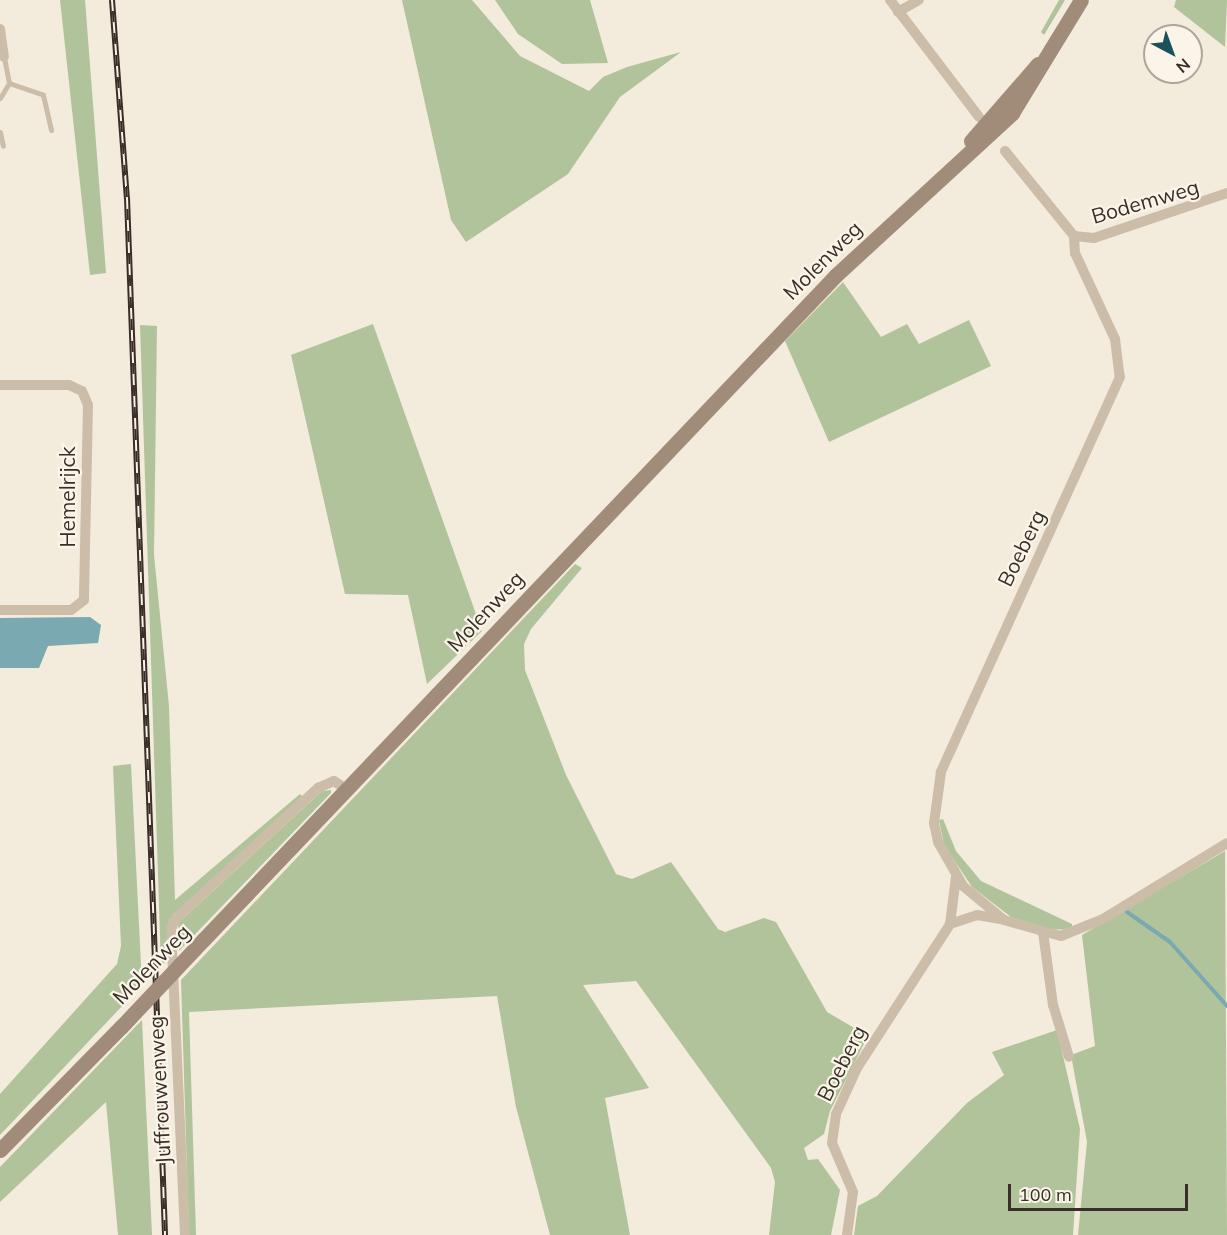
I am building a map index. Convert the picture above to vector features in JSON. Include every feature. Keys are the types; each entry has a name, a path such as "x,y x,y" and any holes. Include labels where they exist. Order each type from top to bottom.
{"main road":[{"path":"954,162 1052,50 1081,0"},
{"name":"Molenweg","path":"0,1150 203,940 722,391 954,162 1012,113 1052,50"}],"street":[{"path":"890,0 979,117"},
{"path":"898,12 919,0"},
{"path":"0,29 4,57"},
{"name":"Bodemweg","path":"1005,151 1074,236 1094,238 1227,193"},
{"name":"Boeberg","path":"1004,920 956,877 934,823 941,772 1120,377 1114,339 1075,253 1074,236"},
{"name":"Hemelrijck","path":"0,385 69,385 82,391 88,405 84,600 71,610 0,610"},
{"name":"Juffrouwenweg","path":"184,1235 171,929 176,918 318,788 334,782 346,789"},
{"name":"Boeberg","path":"950,924 977,915 1004,920 1043,932 1077,933 1227,843"},
{"name":"Boeberg","path":"847,1235 853,1192 832,1143 836,1114 862,1059 950,924 956,877"},
{"path":"1043,932 1053,1005 1069,1057"}],"lane":[{"path":"0,98 9,83 4,57"},
{"path":"9,83 43,95 51,129"},
{"path":"0,132 3,146"}],"green space":[{"path":"60,0 85,0 106,273 90,275"},
{"path":"402,0 472,0 520,56 589,91 603,77 627,67 681,52 620,97 568,174 466,242 451,220"},
{"path":"495,0 590,0 608,63 562,64 518,34"},
{"path":"1059,0 1065,0 1044,35 1041,32"},
{"path":"1176,0 1227,0 1225,47 1203,30 1203,24 1196,24 1174,7"},
{"path":"843,282 881,337 907,324 919,344 969,320 991,366 829,442 785,341"},
{"path":"373,324 482,631 427,684 408,595 345,594 291,355"},
{"path":"140,325 157,326 154,555 169,706 175,900 300,794 303,797 169,920 167,960 161,967"},
{"path":"575,564 582,568 531,629 524,644 525,670 566,775 616,874 632,879 671,862 718,929 725,932 764,918 776,922 827,1012 868,1036 830,1111 824,1134 804,1148 808,1160 818,1159 840,1190 831,1235 769,1235 775,1182 771,1168 636,981 583,985 649,1088 605,1098 630,1235 550,1235 516,1107 497,996 189,1012 196,1235 189,1235 181,980"},
{"path":"131,764 142,985 0,1135 0,1094 117,964 121,946 113,766"},
{"path":"331,790 331,793 179,951 178,923 322,791"},
{"path":"943,819 956,851 981,881 1072,924 1072,930 1048,929 1011,917 972,887 944,845 939,820"},
{"path":"1225,851 1227,1235 1078,1235 1087,1142 1071,1055 1095,1046 1082,935"},
{"path":"142,1020 152,1235 118,1235 106,1102 0,1202 0,1167"},
{"path":"1057,1030 1080,1129 1073,1235 854,1235 858,1206 877,1196 967,1103 1004,1075 992,1052"}],"water":[{"path":"90,617 101,625 98,643 48,646 39,668 0,668 0,618"}],"waterway":[{"path":"1127,912 1170,942 1227,1006"}],"railway":[{"path":"112,0 127,198 165,1235"}]}
